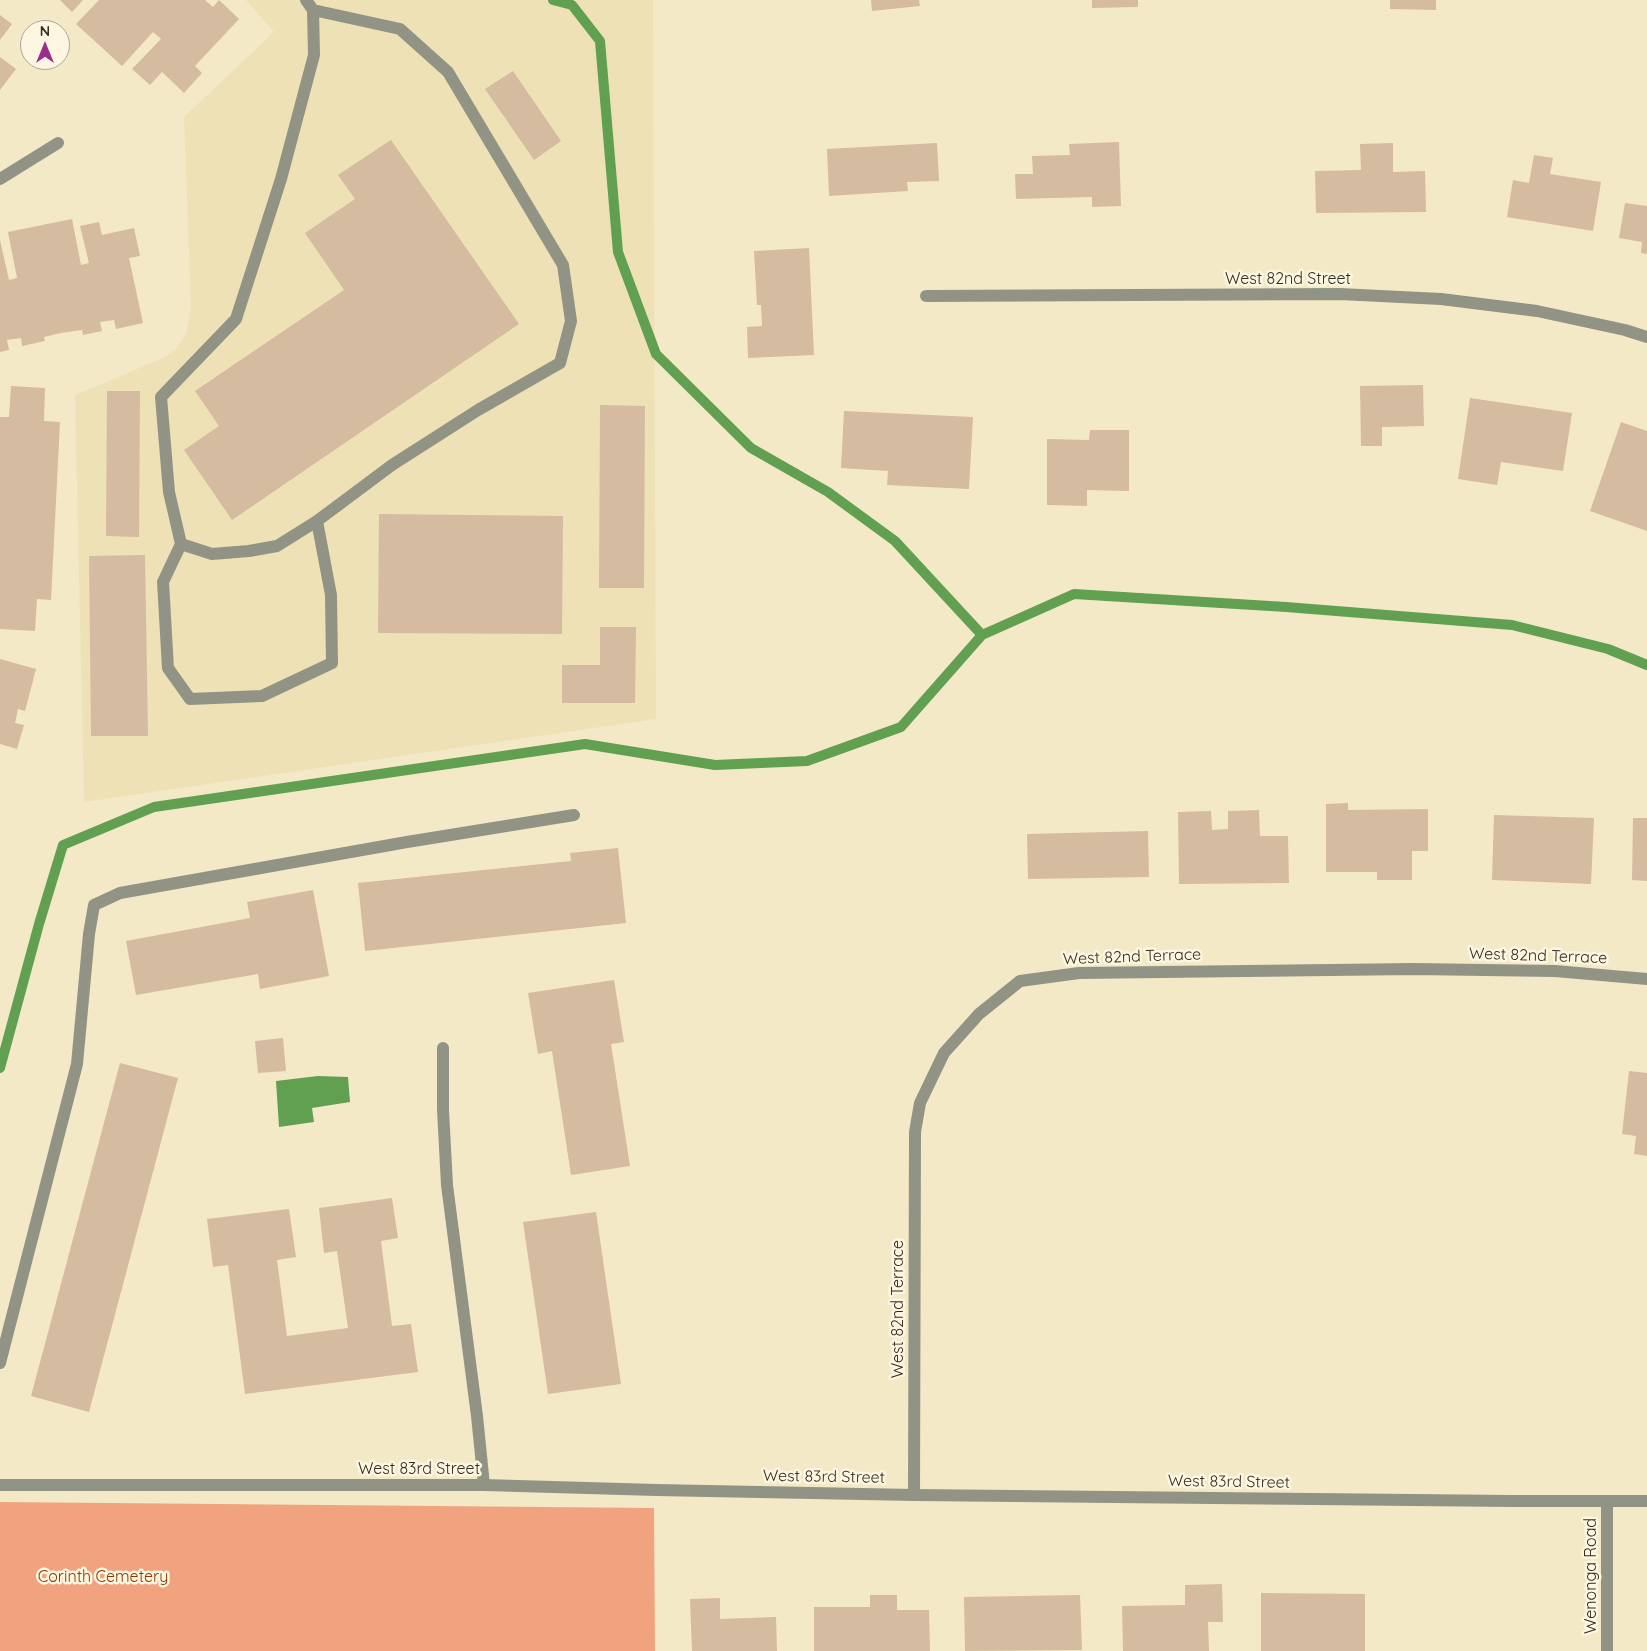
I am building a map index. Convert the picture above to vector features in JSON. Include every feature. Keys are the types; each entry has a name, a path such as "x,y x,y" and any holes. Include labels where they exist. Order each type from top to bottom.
{"street":[{"path":"181,544 212,554 249,551 277,546 317,521 392,465 478,410 560,363 571,321 563,265 448,72 400,29 310,5 314,55 281,179 236,319 161,397 169,492 181,544 163,582 168,668 190,699 262,696 332,663 332,595 317,521"},
{"path":"0,179 58,143"},
{"name":"West 82nd Street","path":"926,296 1340,294 1441,298 1537,311 1625,330 1647,337"},
{"path":"0,1363 77,1064 89,934 94,905 120,894 398,844 574,815"},
{"name":"West 82nd Terrace","path":"914,1495 915,1132 920,1103 944,1052 979,1014 1020,981 1079,973 1414,968 1555,971 1647,979"},
{"path":"443,1048 446,1185 477,1416 484,1485"},
{"name":"West 83rd Street","path":"0,1485 484,1485 914,1495 1647,1501"},
{"name":"Wenonga Road","path":"1607,1501 1607,1651"}],"shaded area":[{"path":"246,0 653,0 656,719 84,802 75,395 161,359 176,349 186,334 191,307 184,117 274,32"},
{"path":"318,1076 348,1077 350,1102 312,1108 314,1122 279,1127 276,1081"}],"green space":[{"name":"Corinth Cemetery","path":"0,1502 654,1508 655,1651 0,1651"}],"building":[{"path":"60,0 83,0 72,12"},
{"path":"99,0 205,0 213,7 219,0 239,19 195,66 202,73 184,93 162,72 150,85 132,69 161,39 153,32 122,66 76,24"},
{"path":"871,0 919,0 920,6 872,11"},
{"path":"1092,0 1138,0 1138,7 1092,8"},
{"path":"1390,0 1436,0 1436,10 1390,9"},
{"path":"0,15 12,24 0,40"},
{"path":"0,57 16,69 0,90"},
{"path":"513,71 561,141 534,160 485,89"},
{"path":"391,140 519,324 232,520 184,450 219,426 195,391 344,290 305,233 355,199 338,175"},
{"path":"1119,142 1121,206 1092,207 1092,197 1016,199 1015,174 1033,174 1032,156 1070,155 1069,144"},
{"path":"937,143 939,181 907,182 908,191 829,196 827,149"},
{"path":"1393,143 1393,172 1425,171 1426,212 1316,213 1315,171 1361,170 1360,144"},
{"path":"1534,155 1553,158 1550,174 1601,182 1593,231 1507,217 1513,180 1529,183"},
{"path":"1625,203 1647,206 1647,254 1641,253 1642,242 1619,238"},
{"path":"72,219 81,265 89,263 80,226 99,222 102,235 134,228 140,256 129,258 143,323 116,329 114,320 100,322 102,331 83,335 82,330 61,333 44,337 45,341 22,346 21,338 7,340 9,350 0,352 0,240 9,280 17,278 8,232"},
{"path":"809,248 814,355 748,358 747,327 762,326 761,305 757,305 754,251"},
{"path":"1423,385 1424,426 1382,427 1382,446 1361,446 1360,386"},
{"path":"11,386 45,388 44,421 60,422 51,600 37,599 35,631 0,629 0,417 9,417"},
{"path":"107,391 140,391 139,537 106,536"},
{"path":"1470,398 1572,413 1563,471 1501,462 1497,485 1458,479"},
{"path":"600,405 645,406 644,588 599,588"},
{"path":"844,411 973,417 969,489 887,485 888,471 841,468"},
{"path":"1621,422 1647,431 1647,531 1590,511"},
{"path":"1090,430 1129,430 1129,491 1087,490 1087,506 1047,505 1047,439 1089,440"},
{"path":"379,514 563,516 562,634 378,633"},
{"path":"145,555 148,736 91,736 89,556"},
{"path":"600,627 636,627 635,703 562,703 562,665 600,665"},
{"path":"0,659 36,669 25,711 18,709 15,723 24,725 17,749 0,744"},
{"path":"1348,803 1348,810 1428,809 1428,851 1412,851 1412,880 1377,880 1377,872 1326,872 1326,804"},
{"path":"1259,810 1260,836 1288,836 1289,883 1179,884 1178,812 1211,811 1212,830 1228,829 1228,811"},
{"path":"1494,815 1594,818 1591,884 1492,880"},
{"path":"1633,818 1647,818 1647,881 1632,880"},
{"path":"1148,831 1149,877 1028,879 1027,834"},
{"path":"618,848 626,923 365,951 358,883 571,861 570,853"},
{"path":"313,890 329,976 260,989 258,974 136,995 126,941 250,918 247,902"},
{"path":"614,980 624,1042 611,1044 630,1166 571,1175 552,1051 538,1054 528,993"},
{"path":"283,1038 286,1071 258,1073 255,1041"},
{"path":"120,1063 178,1078 89,1412 31,1396"},
{"path":"1629,1071 1647,1073 1647,1156 1634,1154 1636,1136 1622,1134"},
{"path":"392,1198 398,1238 381,1241 392,1326 411,1324 418,1372 245,1394 228,1265 213,1267 207,1219 289,1209 296,1257 277,1260 287,1336 348,1328 337,1251 324,1253 319,1208"},
{"path":"596,1212 621,1384 548,1394 523,1222"},
{"path":"1222,1584 1223,1622 1208,1622 1209,1651 1123,1651 1122,1606 1185,1605 1185,1585"},
{"path":"1261,1593 1365,1594 1365,1651 1261,1651"},
{"path":"870,1595 897,1595 897,1610 929,1610 930,1651 814,1651 814,1607 870,1607"},
{"path":"1080,1595 1082,1650 965,1651 964,1597"},
{"path":"720,1598 720,1619 776,1617 777,1651 692,1651 690,1599"}],"waterway":[{"path":"553,0 572,5 600,41 618,252 656,354 751,448 828,492 895,541 982,635"},
{"path":"0,1068 39,924 63,845 154,807 585,744 715,765 807,761 901,727 982,635 1074,594 1286,607 1512,625 1608,649 1647,665"}]}
